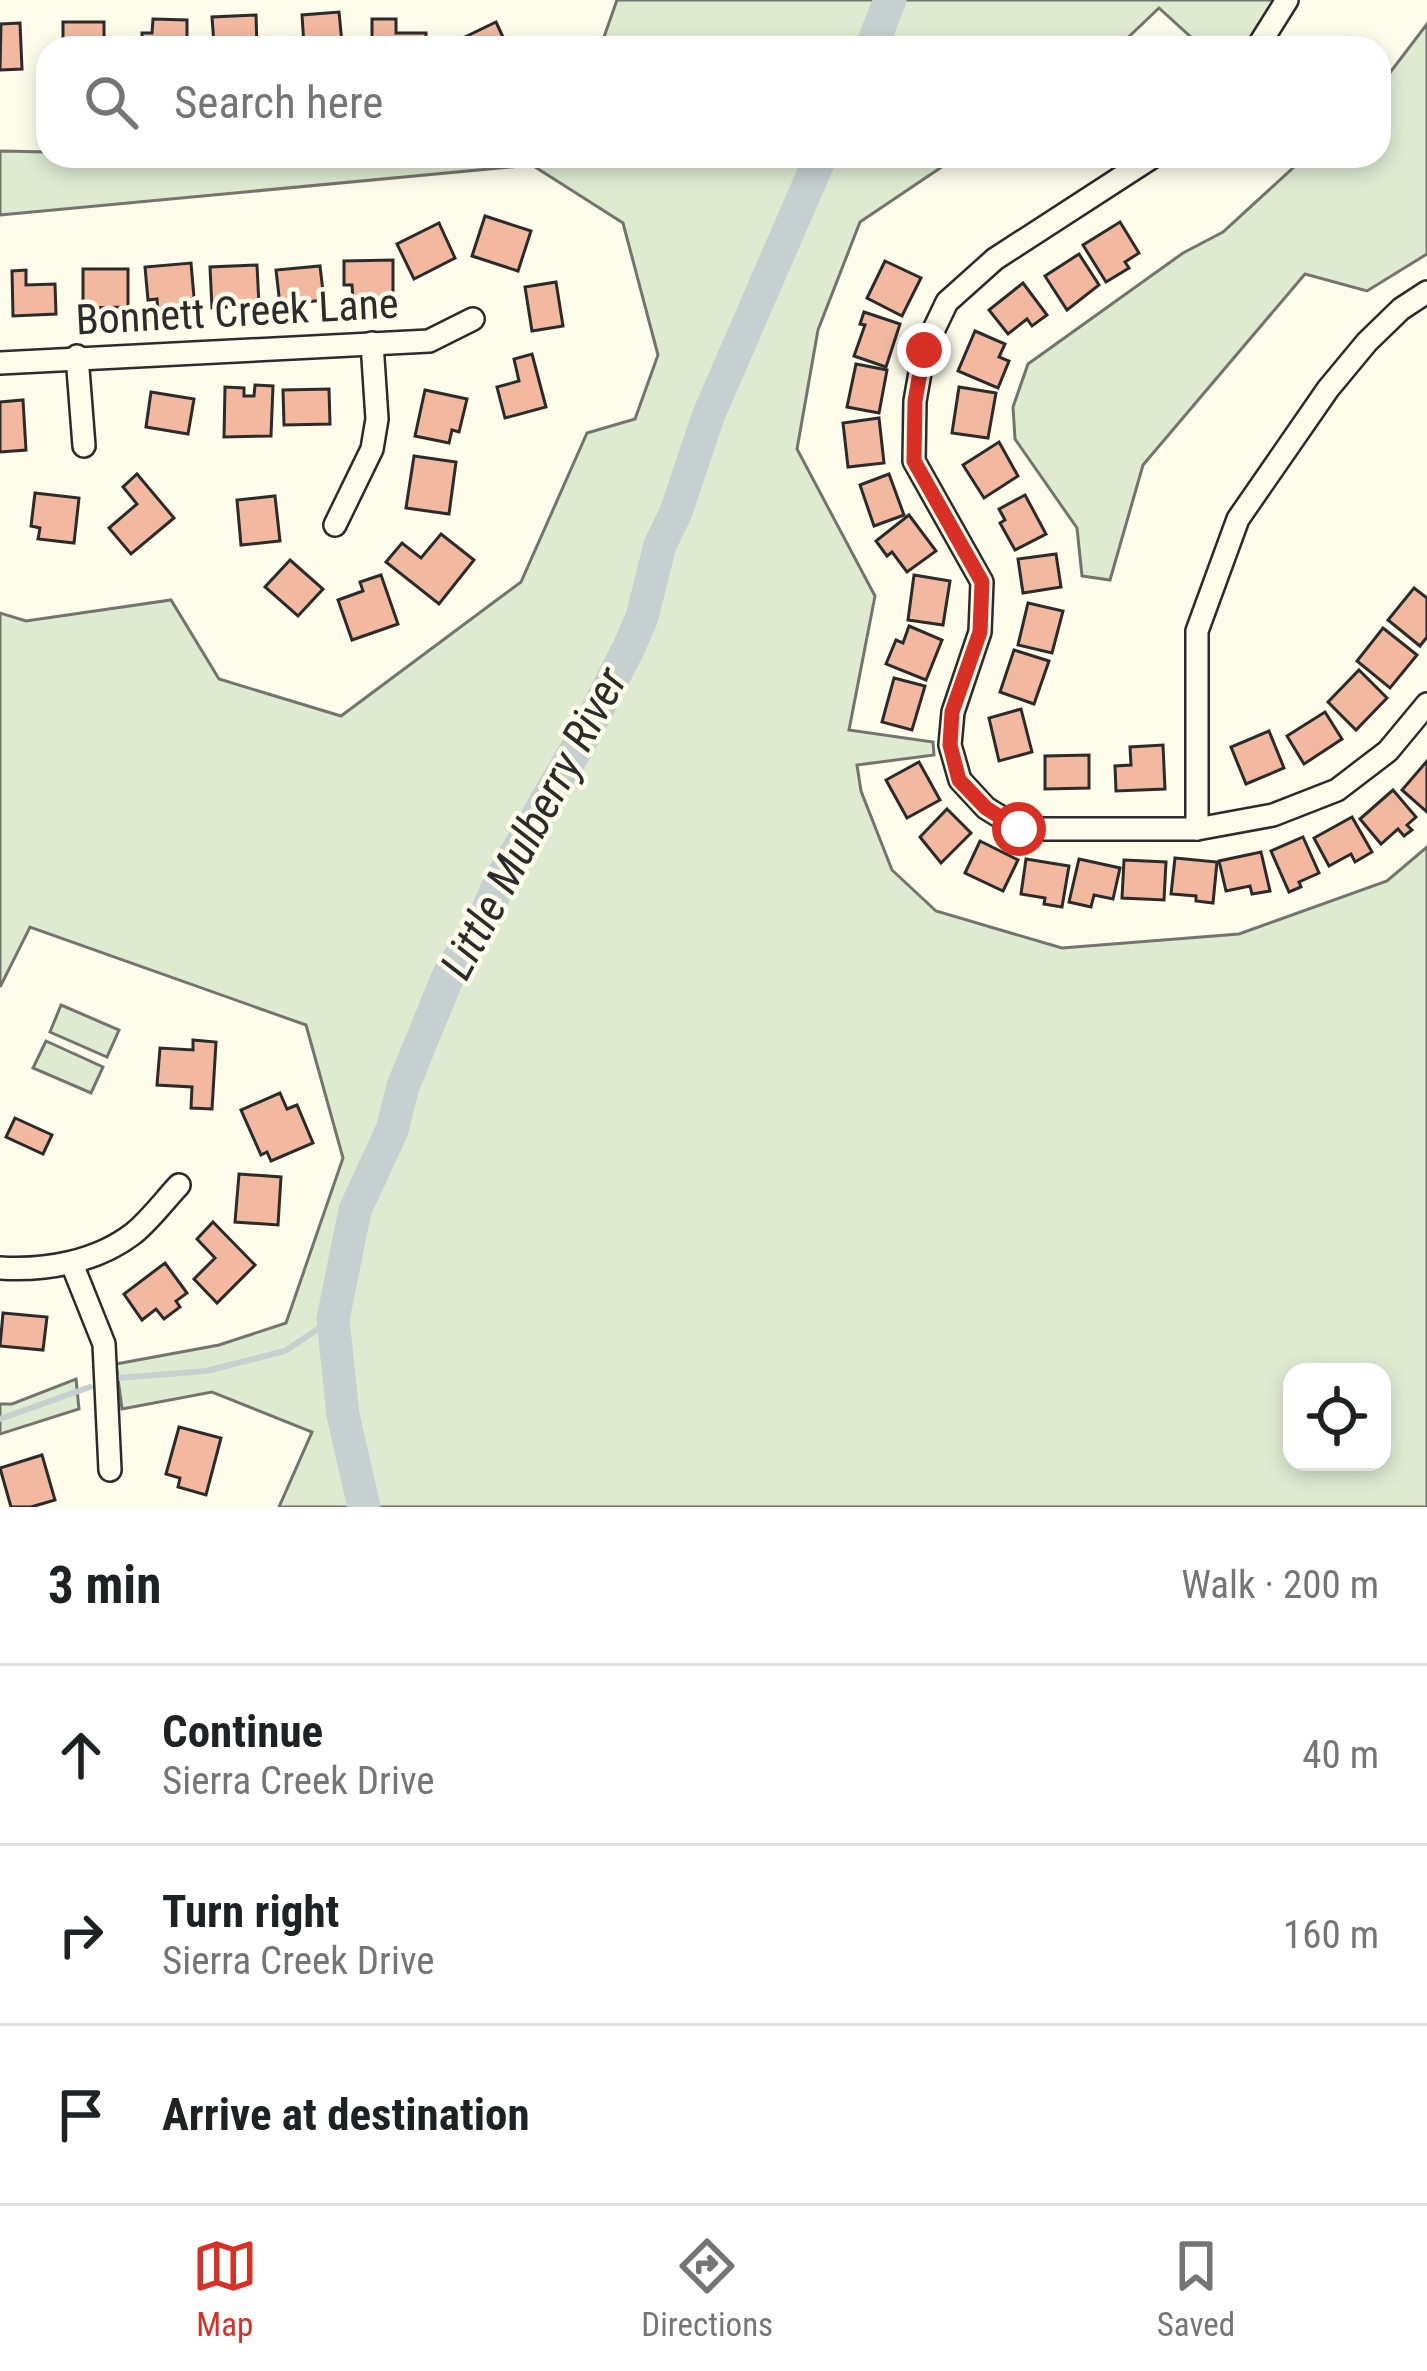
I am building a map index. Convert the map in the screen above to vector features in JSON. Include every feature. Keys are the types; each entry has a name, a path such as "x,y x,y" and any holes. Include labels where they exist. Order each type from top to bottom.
{"street":[{"path":"1264,36 1287,0"},
{"path":"1135,168 994,259 946,302 924,350 915,401 914,461 982,582 980,632 952,712 950,745 959,780 986,808 1019,829 1197,829 1273,815 1337,790 1388,752 1427,704"},
{"path":"1197,829 1198,631 1238,519 1328,389 1367,342 1427,292"},
{"name":"Bonnett Creek Lane","path":"0,363 428,341 473,319"},
{"path":"335,526 371,448 377,419 372,343"},
{"path":"77,356 84,446"},
{"path":"0,1268 29,1270 72,1264 132,1235 179,1185"},
{"path":"72,1264 104,1344 110,1470"}],"green space":[{"path":"617,0 1277,0 1252,36 1190,36 1159,8 1130,36 604,36"},
{"path":"1427,24 1427,254 1367,291 1305,274 1143,465 1110,580 1082,576 1077,528 1015,439 1013,407 1028,364 1183,253 1223,232 1293,168 1391,168 1391,71"},
{"path":"0,151 36,152 36,168 500,168 0,215"},
{"path":"537,168 940,168 860,222 818,330 797,449 875,596 849,730 933,742 934,755 857,765 861,791 892,870 936,911 1062,948 1239,934 1387,881 1427,847 1427,1507 279,1507 312,1432 212,1392 122,1409 116,1364 219,1345 286,1323 343,1158 306,1025 30,927 0,987 0,613 26,621 171,600 219,679 341,716 521,582 587,433 635,419 658,355 623,223"},
{"path":"61,1005 119,1030 107,1057 50,1032"},
{"path":"46,1041 103,1067 91,1093 33,1068"},
{"path":"76,1379 79,1409 0,1434 0,1404 12,1404"}],"building":[{"path":"339,12 341,36 303,36 302,15"},
{"path":"256,15 257,36 213,36 212,17"},
{"path":"153,19 187,20 187,36 142,36 152,33"},
{"path":"372,19 396,19 396,33 426,33 426,36 372,36"},
{"path":"63,22 104,22 104,36 63,36"},
{"path":"496,22 502,36 467,36"},
{"path":"20,23 22,69 0,70 1,24"},
{"path":"485,216 531,231 518,271 472,256"},
{"path":"1120,222 1139,253 1125,262 1129,268 1106,282 1083,245"},
{"path":"439,223 455,258 414,279 397,244"},
{"path":"1079,254 1099,285 1067,310 1045,276"},
{"path":"393,260 393,300 353,301 352,285 344,285 344,261"},
{"path":"885,261 921,278 902,316 867,298"},
{"path":"191,263 195,309 158,312 157,299 148,300 145,267"},
{"path":"257,265 259,305 212,308 210,267"},
{"path":"320,266 324,300 280,305 276,270"},
{"path":"83,269 128,269 128,307 83,308"},
{"path":"26,270 26,285 55,284 56,314 13,316 12,271"},
{"path":"556,282 563,326 532,331 525,287"},
{"path":"1023,283 1047,315 1032,326 1027,319 1008,334 989,310"},
{"path":"864,312 900,324 886,367 854,356 865,325 860,324"},
{"path":"975,331 1005,344 999,357 1009,361 998,388 958,371"},
{"path":"532,354 546,407 505,418 497,387 519,381 514,359"},
{"path":"856,364 887,370 879,413 847,407"},
{"path":"255,385 273,386 271,436 224,437 225,387 244,388 244,396 254,396"},
{"path":"959,387 996,393 988,438 952,433"},
{"path":"329,389 330,424 284,425 283,390"},
{"path":"425,390 467,399 459,432 452,430 449,443 415,436"},
{"path":"151,392 194,399 188,434 146,427"},
{"path":"23,400 26,450 0,452 0,402"},
{"path":"879,418 884,463 848,467 843,423"},
{"path":"999,442 1018,476 984,498 963,465"},
{"path":"414,456 456,462 449,514 406,508"},
{"path":"137,474 174,518 131,554 109,528 137,504 123,487"},
{"path":"889,474 904,515 874,526 860,485"},
{"path":"35,493 79,498 74,543 38,539 40,528 31,526"},
{"path":"1025,495 1046,534 1015,550 1000,523 1005,520 999,509"},
{"path":"275,496 280,541 241,545 237,500"},
{"path":"909,515 936,551 907,572 876,541"},
{"path":"441,534 474,560 439,604 386,562 402,543 421,558"},
{"path":"1056,554 1061,587 1023,593 1018,559"},
{"path":"290,560 323,589 298,616 265,587"},
{"path":"381,575 398,624 352,640 338,600 363,591 360,582"},
{"path":"914,575 950,581 943,625 908,620"},
{"path":"1414,588 1427,598 1427,637 1420,646 1388,620"},
{"path":"1028,603 1063,611 1052,653 1018,645"},
{"path":"909,626 942,640 926,680 886,664 896,640 903,643"},
{"path":"1383,628 1417,655 1390,688 1357,661"},
{"path":"1014,650 1049,661 1034,704 1000,692"},
{"path":"1359,670 1387,698 1356,730 1328,702"},
{"path":"894,678 925,686 912,730 882,722"},
{"path":"1021,709 1032,752 999,761 989,718"},
{"path":"1325,712 1342,739 1304,764 1287,736"},
{"path":"1269,731 1284,768 1246,784 1231,747"},
{"path":"1163,745 1165,789 1116,791 1115,766 1131,765 1130,747"},
{"path":"1089,755 1089,788 1045,789 1045,756"},
{"path":"1427,761 1427,812 1402,790"},
{"path":"919,762 940,800 907,818 886,780"},
{"path":"1393,790 1416,817 1407,825 1412,830 1404,836 1398,829 1381,844 1360,819"},
{"path":"947,809 971,833 941,863 920,837"},
{"path":"1352,817 1372,852 1355,862 1351,854 1329,866 1314,838"},
{"path":"1303,837 1319,873 1289,892 1271,851"},
{"path":"980,841 1018,860 1003,891 965,873"},
{"path":"1261,852 1270,891 1252,894 1250,886 1226,891 1219,861"},
{"path":"1175,858 1217,862 1213,903 1171,894"},
{"path":"1026,859 1069,866 1062,907 1021,894"},
{"path":"1079,859 1120,868 1113,899 1094,895 1091,907 1069,902"},
{"path":"1124,860 1166,862 1164,900 1122,898"},
{"path":"193,1040 216,1042 212,1109 191,1108 192,1087 157,1085 160,1048 193,1050"},
{"path":"280,1093 287,1109 297,1105 313,1143 271,1161 267,1152 261,1155 241,1110"},
{"path":"15,1118 52,1135 43,1154 6,1137"},
{"path":"239,1174 281,1177 278,1225 235,1222"},
{"path":"213,1222 255,1265 217,1303 194,1279 215,1258 197,1239"},
{"path":"165,1263 187,1293 176,1301 180,1307 164,1319 156,1309 142,1320 124,1294"},
{"path":"3,1313 47,1317 43,1350 0,1346"},
{"path":"179,1427 221,1438 206,1495 178,1487 180,1478 166,1474"},
{"path":"42,1455 55,1500 11,1507 0,1468"}],"waterway":[{"name":"Little Mulberry River","path":"876,36 890,0"},
{"name":"Little Mulberry River","path":"364,1507 343,1415 333,1319 355,1210 392,1130 403,1086 449,974 629,647 642,617 660,545 709,414 816,168"},
{"path":"118,1378 206,1371 285,1351 333,1319"},
{"path":"0,1419 90,1387"}],"route":[{"path":"924,350 915,401 914,461 982,582 980,632 952,712 950,745 959,780 986,808 1019,829"}]}
